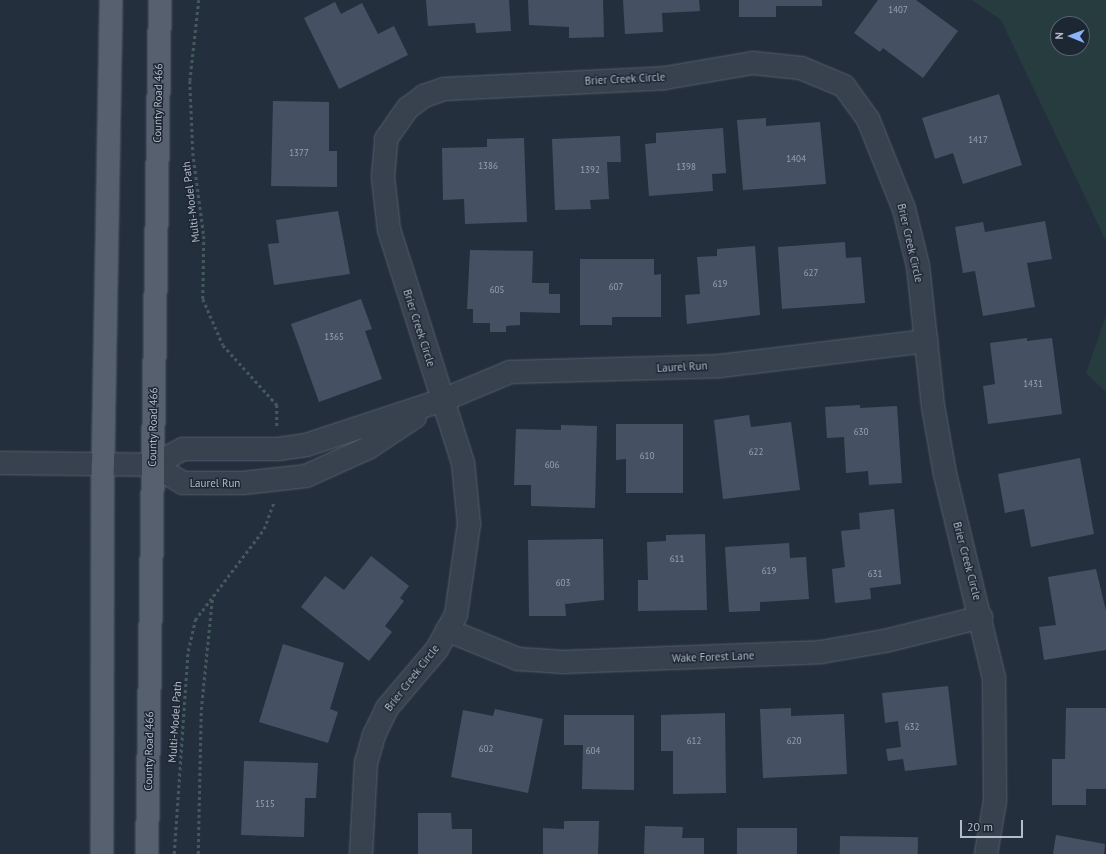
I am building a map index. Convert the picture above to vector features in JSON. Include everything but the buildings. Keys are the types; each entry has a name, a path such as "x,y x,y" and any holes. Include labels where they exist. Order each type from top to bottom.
{"main road":[{"path":"102,854 103,465 111,0"},
{"name":"County Road 466","path":"147,854 160,0"}],"street":[{"name":"Brier Creek Circle","path":"362,854 366,763 374,735 387,708 437,649 456,614 463,584 470,524 463,463 389,230 383,177 386,139 396,121 424,96 444,89 665,78 753,63 801,68 823,75 844,86 868,119 904,209 918,266 926,341 945,474 981,617 994,678 996,722 995,801 986,854"},
{"name":"Laurel Run","path":"153,465 183,449 278,449 313,443 443,400 510,372 720,366 926,341"},
{"name":"Laurel Run","path":"153,465 183,483 278,481 306,476 368,448 443,400"},
{"path":"0,463 153,465"},
{"name":"Wake Forest Lane","path":"447,630 518,659 564,662 821,652 886,641 981,617"}],"path":[{"name":"Multi-Model Path","path":"199,0 190,81 193,153 204,236 203,299 223,345 277,405 278,449"},
{"name":"Multi-Model Path","path":"174,854 188,651 195,620 264,529 278,481"},
{"path":"198,854 201,710 212,599"}],"green space":[{"path":"972,0 1106,0 1106,241 1001,20"},
{"path":"1106,316 1106,392 1086,373"}]}
